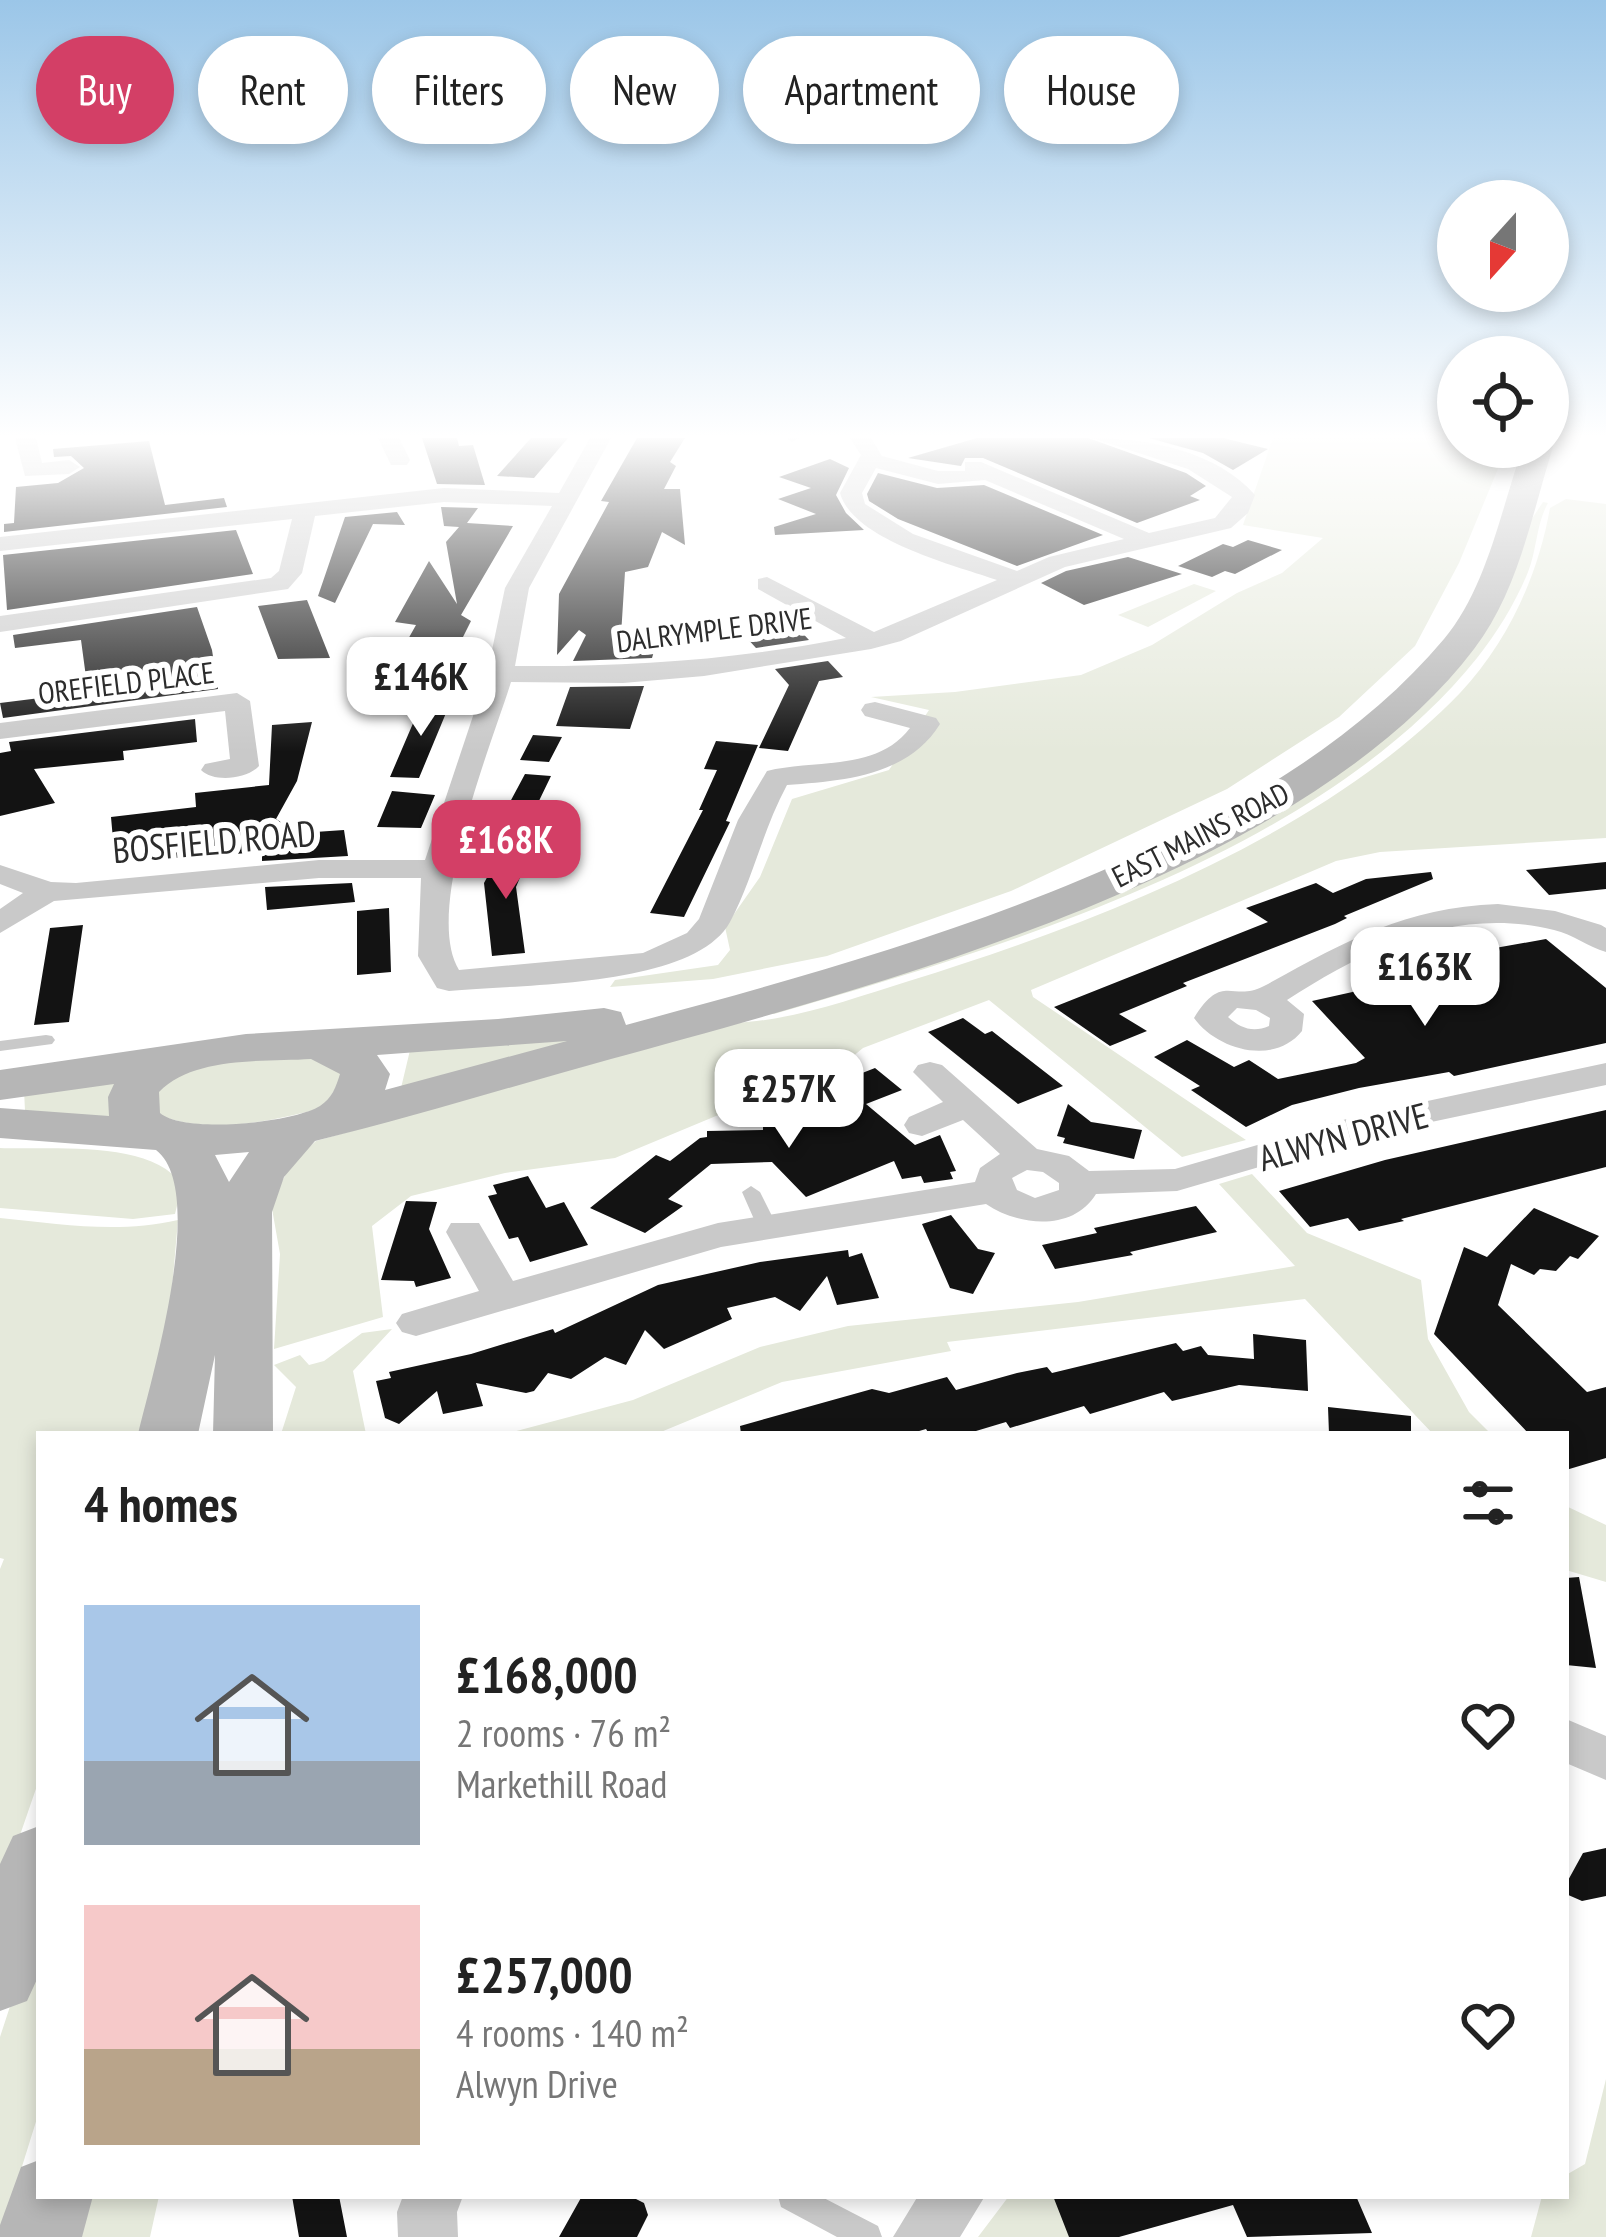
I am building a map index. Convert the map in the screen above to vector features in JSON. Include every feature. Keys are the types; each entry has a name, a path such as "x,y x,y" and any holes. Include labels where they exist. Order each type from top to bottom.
{"main road":[{"name":"EAST MAINS ROAD","path":"166,1137 315,1126 548,1064 974,935 1107,882 1234,823 1325,765 1395,710 1460,643 1490,592 1506,542"},
{"name":"EAST MAINS ROAD","path":"170,1062 317,1044 518,1032 764,996"},
{"path":"243,1431 244,1212 259,1173 360,1094 365,1074 356,1061 317,1044"},
{"path":"0,1084 170,1062"},
{"path":"169,1431 185,1362 206,1213 204,1180 166,1137 135,1118 132,1094 143,1076 170,1062"},
{"path":"0,1123 166,1137"},
{"path":"0,1976 36,1867"},
{"path":"39,2237 50,2199"}],"street":[{"path":"0,624 259,590 279,584 290,573 297,542"},
{"path":"542,542 517,589 500,674 437,869 434,956 449,981 644,963 674,955 698,940 714,922 753,820 777,777 848,772 888,757 922,735 926,724 875,710"},
{"path":"915,542 1017,579"},
{"name":"DALRYMPLE DRIVE","path":"500,674 623,675 704,668 871,640 984,598 1017,579 1128,542"},
{"path":"767,584 871,640"},
{"name":"OREFIELD PLACE","path":"0,730 237,701 245,766 215,770"},
{"name":"BOSFIELD ROAD","path":"0,874 46,891 140,889 319,869 437,869"},
{"path":"0,923 46,891"},
{"path":"1264,1000 1296,976 1367,940 1459,913 1503,911 1601,932"},
{"name":"ALWYN DRIVE","path":"416,1323 636,1256 759,1209 994,1191 1006,1203 1046,1211 1065,1206 1077,1196 1078,1183 1060,1164 1027,1159 930,1072"},
{"name":"ALWYN DRIVE","path":"1078,1183 1177,1180 1358,1127 1606,1074"},
{"path":"922,1125 967,1105"},
{"path":"994,1191 998,1170 1027,1159"},
{"path":"465,1232 502,1298"},
{"path":"1569,1741 1606,1760"},
{"path":"428,2237 432,2199"},
{"path":"922,2237 953,2199"}],"lane":[{"path":"0,1046 46,1040"},
{"path":"796,2199 867,2237"}],"shaded area":[{"path":"1318,542 1468,542 1415,646 1339,717 1227,789 1011,891 827,956 713,979 610,987 615,980 718,965 730,950 725,927 760,877 792,799 889,770 929,710 871,697 955,692 1081,675 1152,645 1237,593 1282,573"},
{"path":"1516,542 1536,542 1512,606 1484,648 1411,727 1334,786 1247,839 1154,884 959,958 774,1014 754,1012 995,941 1391,731"},
{"path":"1542,542 1606,542 1606,838 1380,852 1336,861 1031,990 1033,997 1246,1140 1182,1157 989,1000 863,1048 846,1062 615,1158 505,1173 411,1196 372,1226 383,1317 274,1349 280,1254 271,1203 292,1162 316,1141 734,1023 779,1018 844,1001 1055,932 1203,869 1342,790 1404,744 1460,693 1506,630"},
{"path":"1194,584 1216,591 1148,627 1118,615"},
{"path":"589,1036 401,1088 411,1046"},
{"path":"322,1058 346,1072 323,1108 237,1125 194,1124 151,1112 152,1088 190,1069 233,1060"},
{"path":"126,1074 119,1119 25,1111 24,1090"},
{"path":"0,1148 99,1150 148,1160 168,1170 182,1185 175,1214 133,1219 0,1208"},
{"path":"1252,1174 1307,1233 1421,1280 1428,1339 1469,1412 1488,1431 1430,1431 1305,1299 947,1342 951,1351 782,1382 663,1431 516,1431 633,1400 760,1347 848,1326 1078,1302 1295,1266 1219,1184"},
{"path":"0,1218 111,1227 178,1220 162,1403 154,1431 36,1431 36,1789 0,1893 0,1569 4,1559 0,1558"},
{"path":"392,1329 353,1371 365,1431 282,1431 296,1387 274,1365 300,1355 309,1365 324,1361 362,1333"},
{"path":"1569,1507 1606,1525 1606,1582 1569,1571"},
{"path":"36,1927 36,2122 0,2237 0,2037"},
{"path":"1606,2079 1606,2237 1531,2237 1541,2199 1569,2199 1569,2173 1585,2164"},
{"path":"75,2199 158,2199 150,2237 64,2237"},
{"path":"1007,2199 1066,2199 1069,2237 978,2237"}],"building":[{"path":"120,542 241,542 253,574 7,610 3,555"},
{"path":"336,542 364,542 335,603 318,596"},
{"path":"446,542 503,542 461,615 471,621 435,693 405,691 430,651 402,650 416,625 395,622 429,561 457,604"},
{"path":"587,542 658,542 648,567 625,572 620,651 657,641 652,658 573,661 586,635 579,630 557,655 559,594"},
{"path":"957,542 1082,542 1017,566"},
{"path":"1256,542 1282,550 1235,574 1225,571 1212,577 1178,566 1223,544"},
{"path":"1128,557 1182,574 1084,605 1041,583 1066,571"},
{"path":"307,600 330,658 278,659 258,606"},
{"path":"197,607 212,650 218,689 3,718 0,703 88,692 81,640 15,648 13,635"},
{"path":"792,622 809,640 756,648 745,636"},
{"path":"828,661 843,677 819,681 788,751 759,748 789,685 775,669"},
{"path":"644,686 630,729 556,726 570,687"},
{"path":"423,700 451,701 419,778 390,777"},
{"path":"195,719 197,742 123,751 124,760 34,769 55,803 0,816 0,753 11,751 9,742"},
{"path":"312,722 297,781 276,819 310,840 315,832 344,830 348,856 262,861 262,852 115,862 111,817 196,807 195,793 269,785 272,725"},
{"path":"533,735 562,737 549,762 520,760"},
{"path":"716,741 758,745 726,821 730,822 684,917 650,913 703,810 699,810 717,770 704,769"},
{"path":"525,774 551,776 537,805 510,802"},
{"path":"392,791 435,795 421,828 377,827"},
{"path":"503,848 532,849 516,887 525,953 492,956 484,883"},
{"path":"1606,862 1606,889 1549,895 1526,870"},
{"path":"1431,872 1433,879 1335,924 1183,983 1187,986 1119,1014 1147,1031 1110,1046 1054,1007 1268,922 1246,908 1316,883 1333,893 1366,879"},
{"path":"352,883 355,902 267,910 265,887"},
{"path":"389,908 391,972 357,975 357,911"},
{"path":"83,925 69,1022 34,1025 50,928"},
{"path":"1546,939 1606,988 1606,1043 1454,1076 1449,1072 1359,1088 1292,1105 1246,1127 1191,1090 1200,1086 1154,1057 1187,1040 1234,1067 1249,1060 1278,1079 1356,1063 1365,1058 1312,1001 1384,985 1379,980 1449,967 1439,958"},
{"path":"963,1018 985,1034 992,1031 1063,1086 1018,1104 928,1032"},
{"path":"875,1068 902,1090 866,1104 915,1145 940,1135 956,1171 950,1172 953,1179 924,1183 921,1176 902,1179 894,1161 806,1197 772,1162 711,1164 668,1199 683,1206 645,1233 590,1208 656,1155 670,1161 707,1137 707,1131 763,1130 763,1112"},
{"path":"1068,1104 1091,1122 1142,1130 1134,1159 1063,1143 1065,1138 1057,1136"},
{"path":"1606,1110 1606,1167 1401,1219 1404,1221 1359,1231 1348,1218 1310,1227 1279,1191 1385,1160"},
{"path":"528,1176 546,1208 564,1202 588,1245 530,1262 518,1237 509,1239 488,1196 497,1194 493,1185"},
{"path":"406,1201 437,1202 429,1229 451,1278 416,1287 414,1281 381,1280"},
{"path":"1196,1206 1217,1232 1130,1252 1133,1255 1055,1269 1042,1245 1097,1233 1094,1228"},
{"path":"1534,1208 1599,1236 1578,1259 1570,1256 1556,1271 1540,1269 1534,1275 1511,1264 1498,1305 1587,1392 1606,1387 1606,1458 1569,1469 1569,1431 1526,1431 1434,1334 1464,1247 1487,1257"},
{"path":"951,1215 978,1249 995,1253 973,1294 950,1288 922,1224"},
{"path":"848,1250 849,1257 862,1253 879,1298 837,1305 827,1276 800,1311 775,1297 727,1308 732,1319 664,1349 645,1330 626,1365 605,1357 571,1379 548,1373 534,1391 526,1393 476,1383 483,1406 443,1414 437,1391 399,1424 385,1418 376,1381 391,1378 389,1372 553,1329 555,1333 658,1285 760,1262"},
{"path":"1253,1334 1306,1340 1308,1391 1239,1385 1172,1401 1164,1392 1090,1414 1084,1406 1010,1428 1006,1422 976,1431 741,1431 740,1426 872,1389 889,1393 947,1377 956,1390 1017,1373 1047,1367 1052,1373 1176,1343 1183,1351 1201,1346 1208,1355 1254,1359"},
{"path":"1328,1407 1411,1416 1411,1431 1329,1431"},
{"path":"1579,1577 1596,1668 1569,1665 1569,1578"},
{"path":"1606,1848 1606,1896 1582,1901 1569,1895 1569,1879 1583,1853"},
{"path":"293,2199 340,2199 347,2237 299,2237"},
{"path":"580,2199 636,2199 644,2203 648,2215 637,2237 559,2237"},
{"path":"1054,2199 1357,2199 1372,2233 1247,2237 1233,2205 1119,2237 1069,2237"}]}
